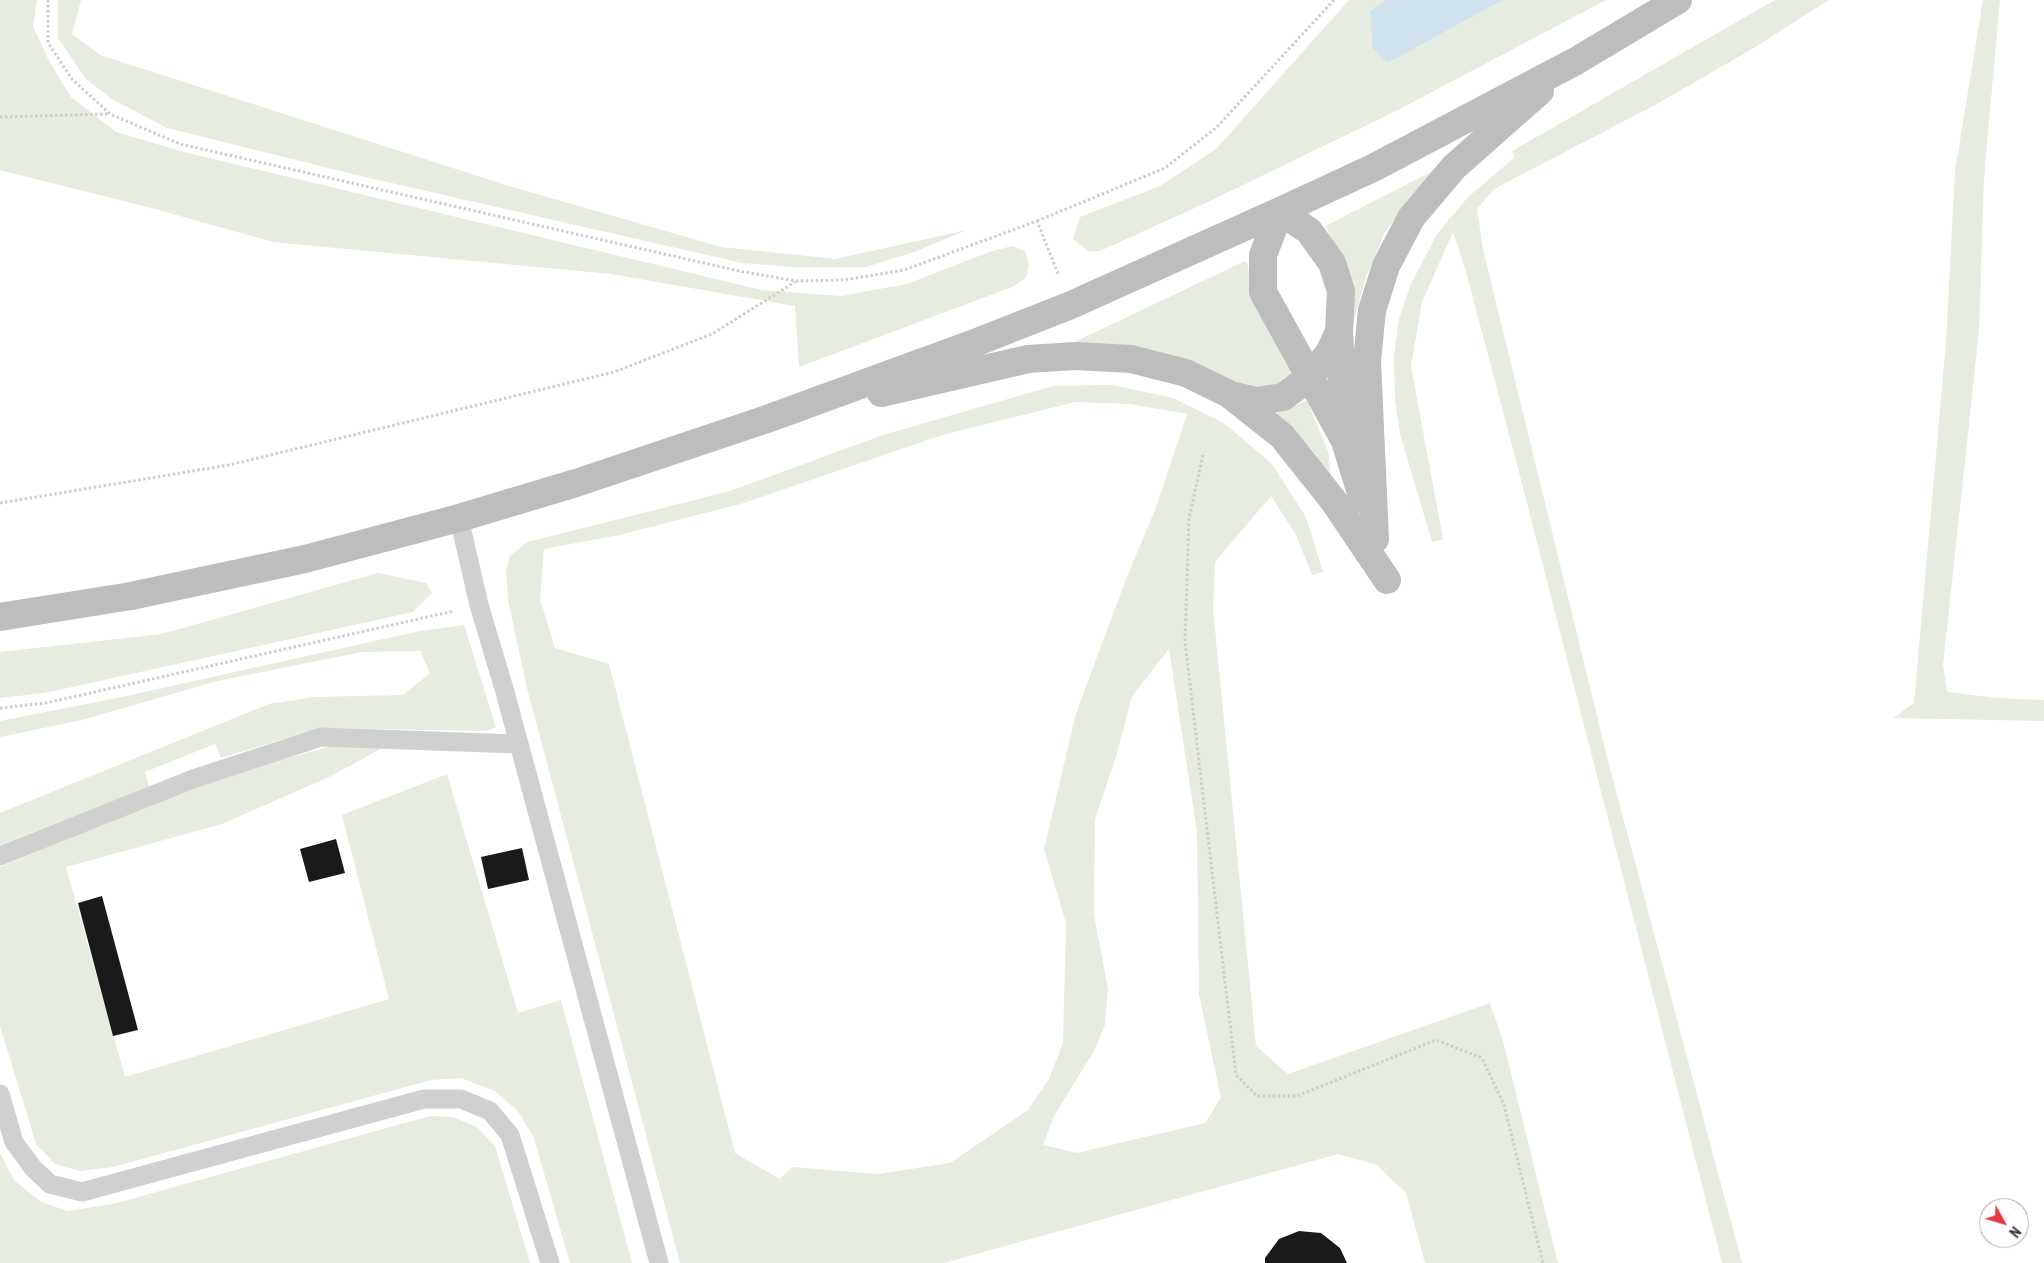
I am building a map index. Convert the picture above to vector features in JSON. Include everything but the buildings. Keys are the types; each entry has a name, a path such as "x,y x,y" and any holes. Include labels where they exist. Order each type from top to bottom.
{"street":[{"path":"0,617 131,596 295,561 459,518 576,483 767,419 972,344 1071,304 1373,168 1576,60 1678,0"},
{"path":"1375,538 1367,361 1372,310 1386,266 1410,218 1454,167 1576,60"},
{"path":"1280,211 1309,231 1332,263 1341,291 1339,332 1345,441"},
{"path":"1229,394 1282,436 1333,500 1387,580 1345,441 1263,292 1263,255 1280,211"},
{"path":"767,419 1037,358 1075,356 1131,359 1186,373 1229,394 1256,401 1283,397 1309,378 1329,353 1339,332"}],"lane":[{"path":"459,518 479,605 659,1263"},
{"path":"0,856 193,779 321,737 517,744"},
{"path":"0,1094 14,1142 33,1168 50,1184 82,1192 424,1099 460,1099 490,1111 510,1135 550,1263"}],"path":[{"path":"48,0 48,44 72,79 110,114 180,144 739,271 796,281 844,280 904,270 1037,221 1165,168 1217,127 1334,0"},
{"path":"0,117 110,114"},
{"path":"1037,221 1071,304"},
{"path":"0,503 229,465 614,372 712,334 796,281"},
{"path":"1204,455 1188,518 1185,642 1236,1075 1257,1096 1297,1096 1436,1040 1482,1058 1504,1104 1543,1263"},
{"path":"0,708 46,703 479,605"}],"shaded area":[{"path":"0,0 37,0 33,26 49,61 71,97 116,132 184,152 762,290 840,296 907,284 989,252 1012,246 1025,251 1029,265 1026,278 1012,287 799,367 795,306 611,274 273,242 155,209 0,170"},
{"path":"58,0 81,0 72,34 100,55 509,186 721,247 835,259 967,230 914,252 866,267 794,267 742,263 361,176 167,128 112,99 86,79 58,38"},
{"path":"1349,0 1386,0 1370,11 1372,48 1388,63 1503,0 1606,0 1398,110 1212,200 1100,251 1088,251 1073,239 1080,217 1160,186 1216,149"},
{"path":"1775,0 1829,0 1752,49 1655,105 1494,189 1477,209 1483,249 1608,761 1742,1263 1722,1263 1519,472 1465,268 1453,232 1422,302 1411,366 1443,539 1432,542 1400,434 1395,400 1394,356 1399,319 1411,284 1437,234 1468,197 1515,157 1512,151"},
{"path":"1983,0 2000,0 1984,178 1979,331 1943,665 1947,692 1996,698 2044,700 2044,721 1893,718 1914,703 1946,342 1955,171"},
{"path":"1435,170 1410,197 1385,232 1366,277 1351,331 1343,261 1325,226"},
{"path":"1245,261 1248,265 1251,298 1295,377 1277,386 1250,390 1066,346"},
{"path":"1112,385 1173,398 1224,423 1272,464 1306,517 1323,572 1312,575 1296,535 1271,496 1215,562 1213,608 1256,1046 1288,1074 1490,1003 1503,1041 1558,1263 1425,1263 1406,1193 1377,1165 1338,1154 944,1263 680,1263 527,688 508,600 506,571 510,556 527,542 730,491 883,435 1053,386","holes":["1075,402 1131,404 1187,414 1155,510 1126,579 1076,713 1044,849 1066,923 1063,1043 1049,1079 1028,1110 950,1163 878,1174 792,1167 780,1179 735,1153 609,664 555,648 540,599 544,549 619,535 744,503 942,435","1169,649 1197,832 1199,994 1221,1098 1205,1123 1077,1153 1043,1145 1054,1116 1094,1051 1105,1025 1108,989 1094,915 1095,819 1116,757 1132,696"]},
{"path":"1307,400 1329,454 1331,484 1271,412 1290,408"},
{"path":"378,573 426,583 432,593 413,612 45,693 0,698 0,652 162,634"},
{"path":"464,625 496,727 487,731 319,728 221,758 215,744 145,772 149,787 0,845 0,813 269,704 314,697 403,695 430,673 420,651 362,652 217,681 82,720 0,737 0,721 122,697 420,631"},
{"path":"336,745 386,746 331,776 222,824 66,867 125,1077 389,999 342,815 447,774 518,1013 561,1000 632,1263 570,1263 534,1138 518,1111 495,1091 461,1078 431,1080 113,1167 80,1171 55,1164 36,1144 0,1026 0,867 165,798 258,766"},
{"path":"430,1116 453,1117 477,1127 495,1146 530,1263 0,1263 0,1153 14,1180 41,1202 68,1211 113,1204"}],"water":[{"path":"1386,0 1503,0 1388,63 1372,48 1370,11"}]}
